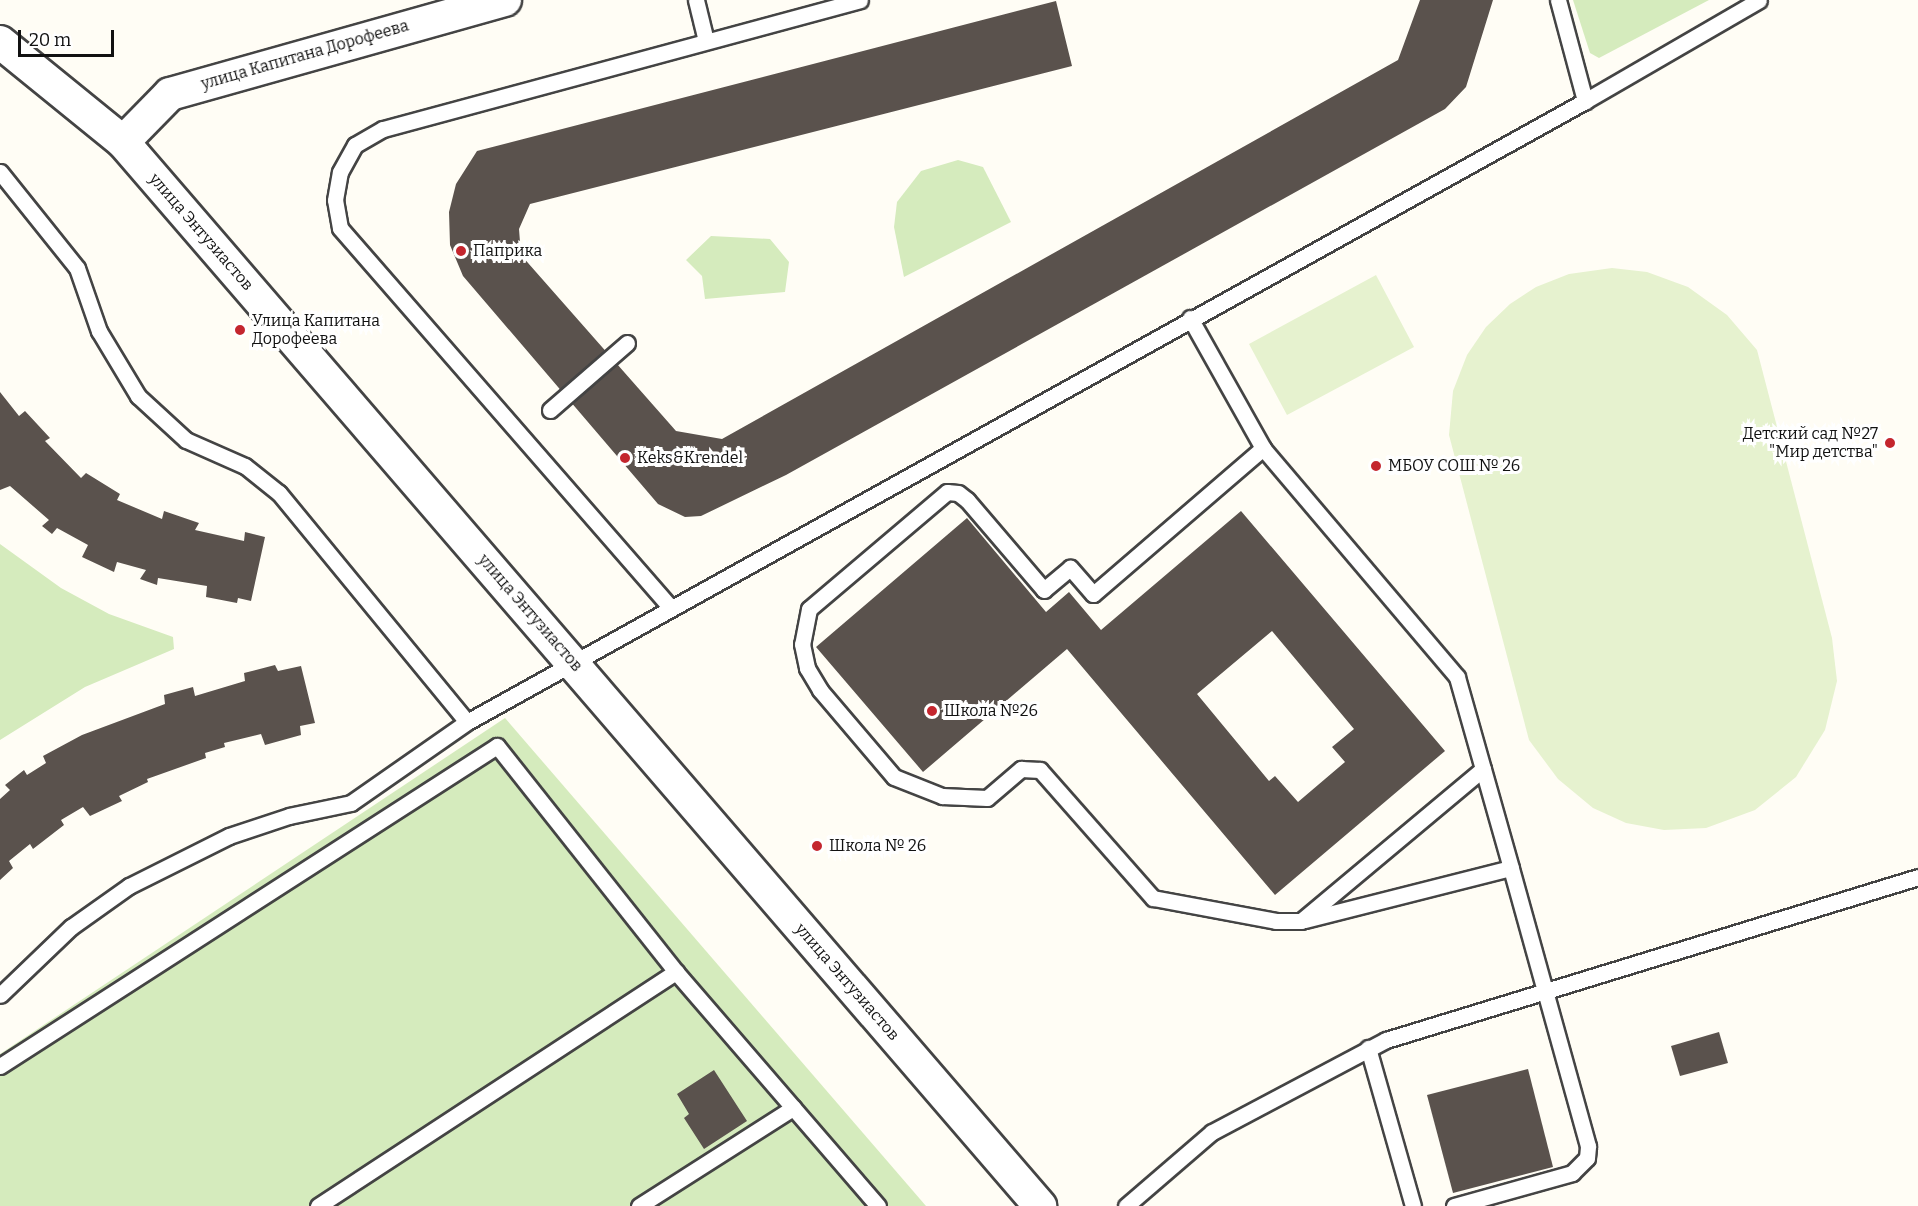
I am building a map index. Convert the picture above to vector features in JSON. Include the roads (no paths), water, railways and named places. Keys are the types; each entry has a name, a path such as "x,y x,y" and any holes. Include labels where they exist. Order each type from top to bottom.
{"street":[{"name":"улица Капитана Дорофеева","path":"123,142 170,94 505,0"},
{"name":"улица Энтузиастов","path":"0,42 123,142 1040,1206"}],"lane":[{"path":"696,0 706,41"},
{"path":"671,608 340,228 335,200 339,172 355,145 382,129 860,0"},
{"path":"1558,0 1585,101"},
{"path":"0,995 71,927 160,868 229,836 290,816 351,803 466,722 1190,318 1585,101 1759,0"},
{"path":"0,172 77,268 99,332 138,396 186,440 245,466 279,492 466,722"},
{"path":"1190,318 1263,448 1457,677 1588,1146 1587,1158 1572,1173 1454,1206"},
{"path":"550,410 627,343"},
{"path":"1263,448 1093,594 1070,568 1044,590 967,500 947,492 809,609 802,644 807,668 820,690 894,777 942,796 987,798 1021,769 1040,770 1152,898 1276,921 1301,921 1511,868"},
{"path":"0,1066 497,746 676,972 878,1206"},
{"path":"1301,921 1483,769"},
{"path":"1126,1206 1212,1132 1368,1048 1544,990 1918,877"},
{"path":"318,1206 676,972"},
{"path":"1368,1048 1413,1206"},
{"path":"639,1206 793,1108"}],"place":[{"name":"Паприка","path":"461,251"},
{"name":"Улица Капитана Дорофеева","path":"240,330"},
{"name":"Детский сад №27 \"Мир детства\"","path":"1890,443"},
{"name":"Keks&Krendel","path":"625,458"},
{"name":"МБОУ СОШ № 26","path":"1376,466"},
{"name":"Школа №26","path":"932,711"},
{"name":"Школа № 26","path":"817,846"}]}
